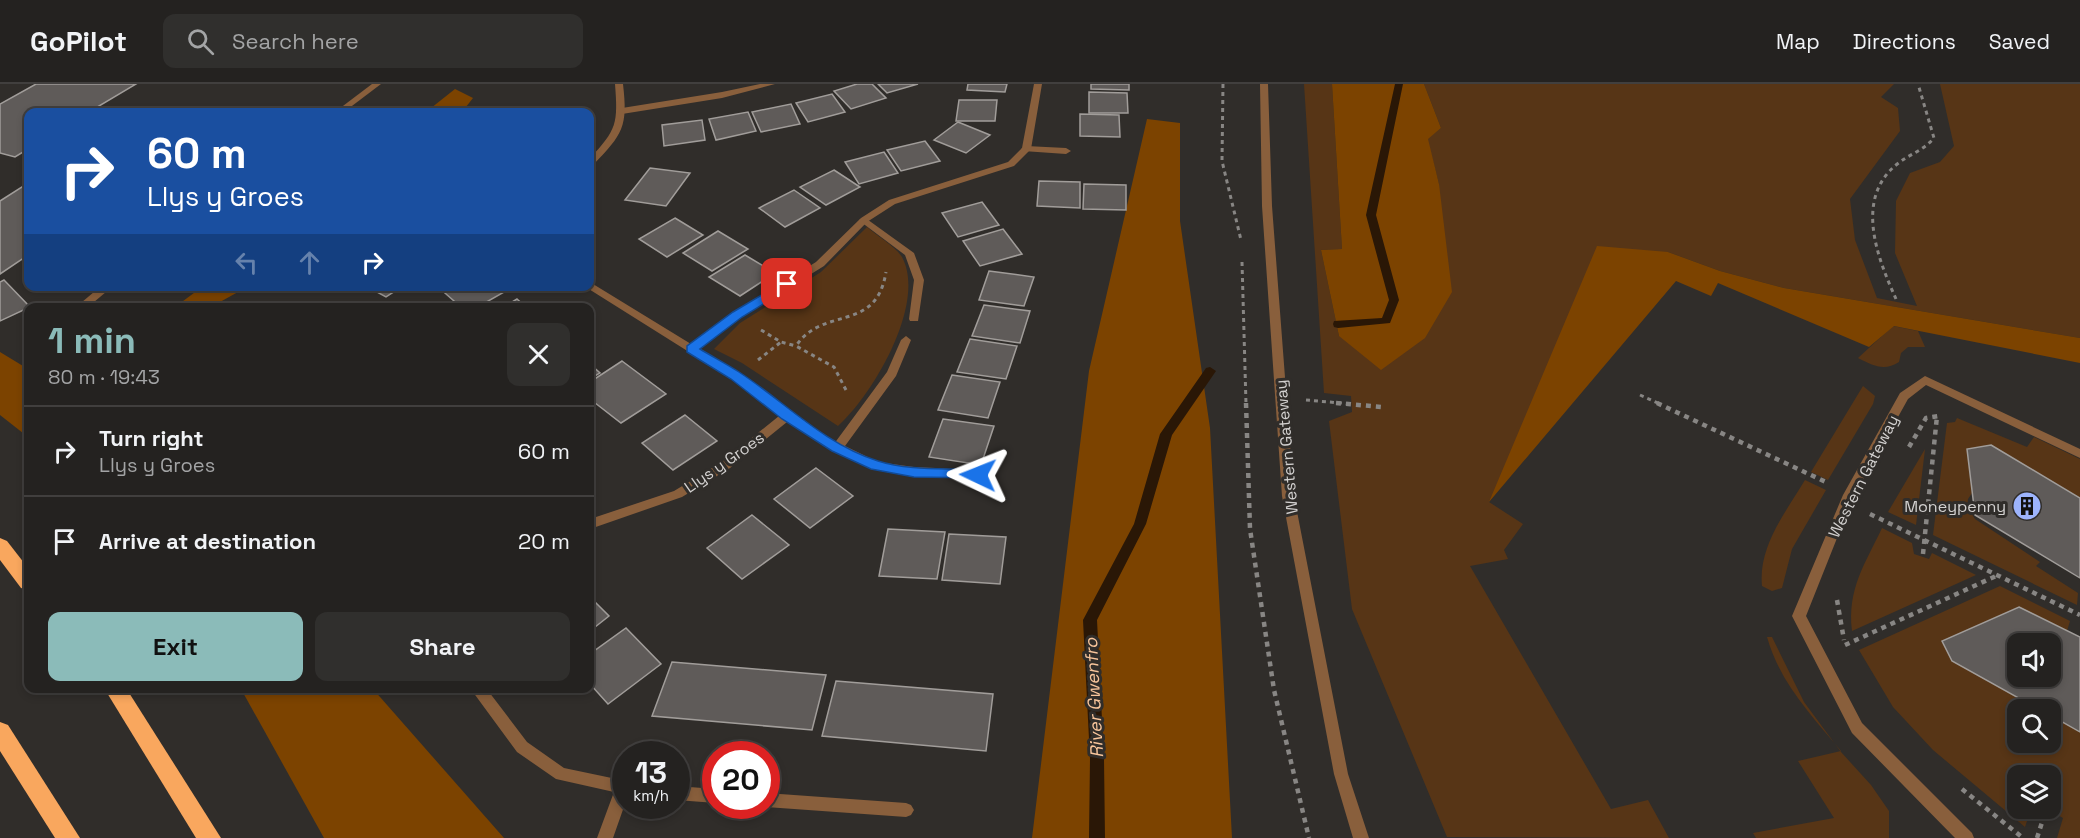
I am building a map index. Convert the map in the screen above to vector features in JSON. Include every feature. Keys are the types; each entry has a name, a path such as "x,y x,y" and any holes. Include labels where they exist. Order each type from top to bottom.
{"highway":[{"path":"0,546 24,577"},
{"path":"117,693 209,838"},
{"path":"0,732 68,838"}],"street":[{"path":"344,108 377,84"},
{"path":"594,159 617,135 622,111 619,84"},
{"path":"622,111 722,95 771,84"},
{"path":"691,349 738,315 820,264 864,220 892,201 1011,164 1026,149 1038,84"},
{"name":"Western Gateway","path":"1264,84 1267,206 1288,496 1341,774 1361,838"},
{"path":"1026,149 1066,151"},
{"path":"864,220 909,253 919,280 914,319"},
{"path":"594,289 736,376 787,416 837,448 876,466 914,472 978,475"},
{"path":"86,303 101,291"},
{"path":"837,448 892,373 906,340"},
{"name":"Western Gateway","path":"1963,837 1857,728 1799,616 1847,498 1904,396 1925,380 2080,454"},
{"name":"Llys y Groes","path":"594,523 678,494 726,465 787,416"},
{"path":"481,693 522,747 561,774 612,785"},
{"path":"780,801 906,810"},
{"path":"605,838 612,819"}],"path":[{"path":"1223,84 1222,161 1241,241"},
{"path":"1896,299 1879,261 1870,226 1879,192 1894,166 1923,150 1934,138 1918,84"},
{"path":"796,346 798,338 807,329 850,318 873,303 883,289 887,274 883,260 849,235"},
{"path":"1242,253 1250,529 1274,690 1309,838"},
{"path":"781,342 825,358 837,368 845,380 847,396 840,410 819,435"},
{"path":"1640,395 1827,483"},
{"path":"1281,398 1382,407"},
{"path":"1904,456 1926,418 1944,415"},
{"path":"1923,554 1937,416"},
{"path":"1866,525 1876,505"},
{"path":"1870,514 2080,615"},
{"path":"1845,645 1997,575"},
{"path":"1837,599 1845,645 1851,656"},
{"path":"1960,788 2024,838"},
{"path":"2037,838 2044,819"}],"shaded area":[{"path":"1304,84 1332,84 1342,249 1321,250 1339,336 1439,184 1427,139 1441,128 1424,84 1894,84 1881,97 1898,108 1900,131 1850,199 1855,240 1877,298 1917,306 1895,253 1896,201 1910,173 1940,162 1954,146 1940,84 2080,84 2080,338 1784,288 1720,271 1668,252 1489,502 1523,524 1504,550 1508,559 1470,566 1611,809 1648,800 1669,838 1447,837 1352,609 1329,421 1352,412 1351,396 1324,393"},
{"path":"1332,84 1424,84 1441,128 1428,139 1439,184 1452,292 1425,338 1381,370 1339,336 1321,250 1342,249"},
{"path":"455,89 473,98 465,108 431,108"},
{"path":"1147,119 1180,123 1180,221 1210,428 1232,838 1032,838 1089,371"},
{"path":"867,227 902,257 908,276 907,298 902,323 893,347 866,393 838,426 742,363 714,349 740,323 821,272"},
{"path":"1597,246 1668,252 1720,271 1784,288 2080,338 2080,363 1894,326 1869,347 1718,283 1711,296 1676,281 1489,502"},
{"path":"197,291 240,291 218,303 180,303"},
{"path":"1893,326 1918,331 1925,347 1908,347 1901,353 1899,362 1888,367 1873,365 1858,358"},
{"path":"0,352 24,367 24,434 0,415"},
{"path":"1863,386 1875,396 1873,404 1828,480 1811,472"},
{"path":"1957,418 2027,447 2034,437 2080,459 2080,498 1992,446 1967,449 1972,493 1967,507 1975,519 2040,562 2036,566 2078,593 2077,605 1933,535 1947,423 1955,422"},
{"path":"1925,449 1916,525 1888,512"},
{"path":"1805,480 1826,490 1792,549 1782,588 1772,591 1762,586 1764,557 1775,530"},
{"path":"1882,528 1912,543 1914,554 1929,559 1932,553 1976,575 1852,631 1852,602 1855,589"},
{"path":"2000,586 2070,621 2067,631 2019,607 1942,641 2026,699 2007,699 2007,753 2061,753 2061,721 2080,732 2080,838 2057,838 2063,818 2061,817 2061,765 2007,765 2007,812 1933,750 1893,707 1859,650"},
{"path":"1767,637 1772,637 1804,702 1835,744 1788,684"},
{"path":"243,693 377,693 504,838 324,838"},
{"path":"1840,751 1871,785 1889,811 1889,838 1756,838 1753,833 1834,818 1798,761"},
{"path":"2015,819 2028,819 2025,827"}],"building":[{"path":"36,84 136,84 96,108 24,108 24,151 15,157 0,153 0,104"},
{"path":"857,84 872,84 886,98 851,109 834,91"},
{"path":"878,84 918,84 887,93"},
{"path":"968,84 1007,84 1005,92 967,90"},
{"path":"1091,84 1129,84 1129,90 1091,89"},
{"path":"1089,92 1127,93 1128,113 1089,113"},
{"path":"832,94 845,112 808,122 796,103"},
{"path":"959,100 997,100 995,121 956,121"},
{"path":"791,104 800,124 761,132 752,112"},
{"path":"748,112 756,131 716,140 709,119"},
{"path":"1080,114 1119,115 1120,137 1080,136"},
{"path":"702,120 705,140 664,146 662,125"},
{"path":"958,122 990,135 966,153 934,140"},
{"path":"925,141 940,161 901,171 887,150"},
{"path":"884,152 898,173 859,184 845,162"},
{"path":"650,168 690,173 666,206 625,200"},
{"path":"834,170 860,187 826,205 800,187"},
{"path":"1039,181 1080,182 1080,208 1037,206"},
{"path":"1084,184 1126,185 1126,210 1083,209"},
{"path":"24,186 24,258 0,274 0,201"},
{"path":"794,190 820,208 785,227 759,208"},
{"path":"982,202 999,225 958,237 942,213"},
{"path":"675,218 703,235 667,257 639,239"},
{"path":"1003,229 1022,254 980,266 963,241"},
{"path":"718,231 748,249 712,271 683,253"},
{"path":"745,255 775,273 740,296 709,277"},
{"path":"989,271 1034,277 1024,306 979,300"},
{"path":"4,280 26,303 24,303 24,310 0,321 0,282"},
{"path":"375,291 395,291 386,297"},
{"path":"443,291 506,291 485,303 456,303"},
{"path":"984,305 1030,311 1020,343 972,336"},
{"path":"970,339 1017,346 1006,379 957,372"},
{"path":"622,361 666,394 621,423 594,402 594,379"},
{"path":"594,368 600,373 594,377"},
{"path":"952,375 1000,382 988,418 938,410"},
{"path":"685,415 717,441 673,470 642,443"},
{"path":"943,419 994,426 981,465 929,457"},
{"name":"Moneypenny","path":"1991,445 2080,498 2080,578 1975,515 1967,449"},
{"path":"816,468 853,496 810,528 774,499"},
{"path":"752,515 789,545 742,579 707,548"},
{"path":"888,529 945,532 937,579 879,576"},
{"path":"949,534 1006,537 1000,584 942,580"},
{"path":"594,601 609,616 594,628"},
{"path":"2019,607 2080,637 2080,732 2061,721 2061,699 2020,699 1952,661 1942,641"},
{"path":"626,628 661,664 608,704 594,688 594,651"},
{"path":"672,662 826,675 812,730 652,716"},
{"path":"836,681 993,694 986,751 822,736"}],"waterway":[{"name":"River Gwenfro","path":"1338,324 1386,321 1394,300 1371,215 1399,84"},
{"name":"River Gwenfro","path":"1097,838 1097,759 1090,620 1140,524 1166,434 1210,371"}],"place":[{"name":"Moneypenny","path":"2027,506"}],"route":[{"path":"787,284 738,315 691,349 736,376 787,416 837,448 876,466 914,472 978,475"}]}
